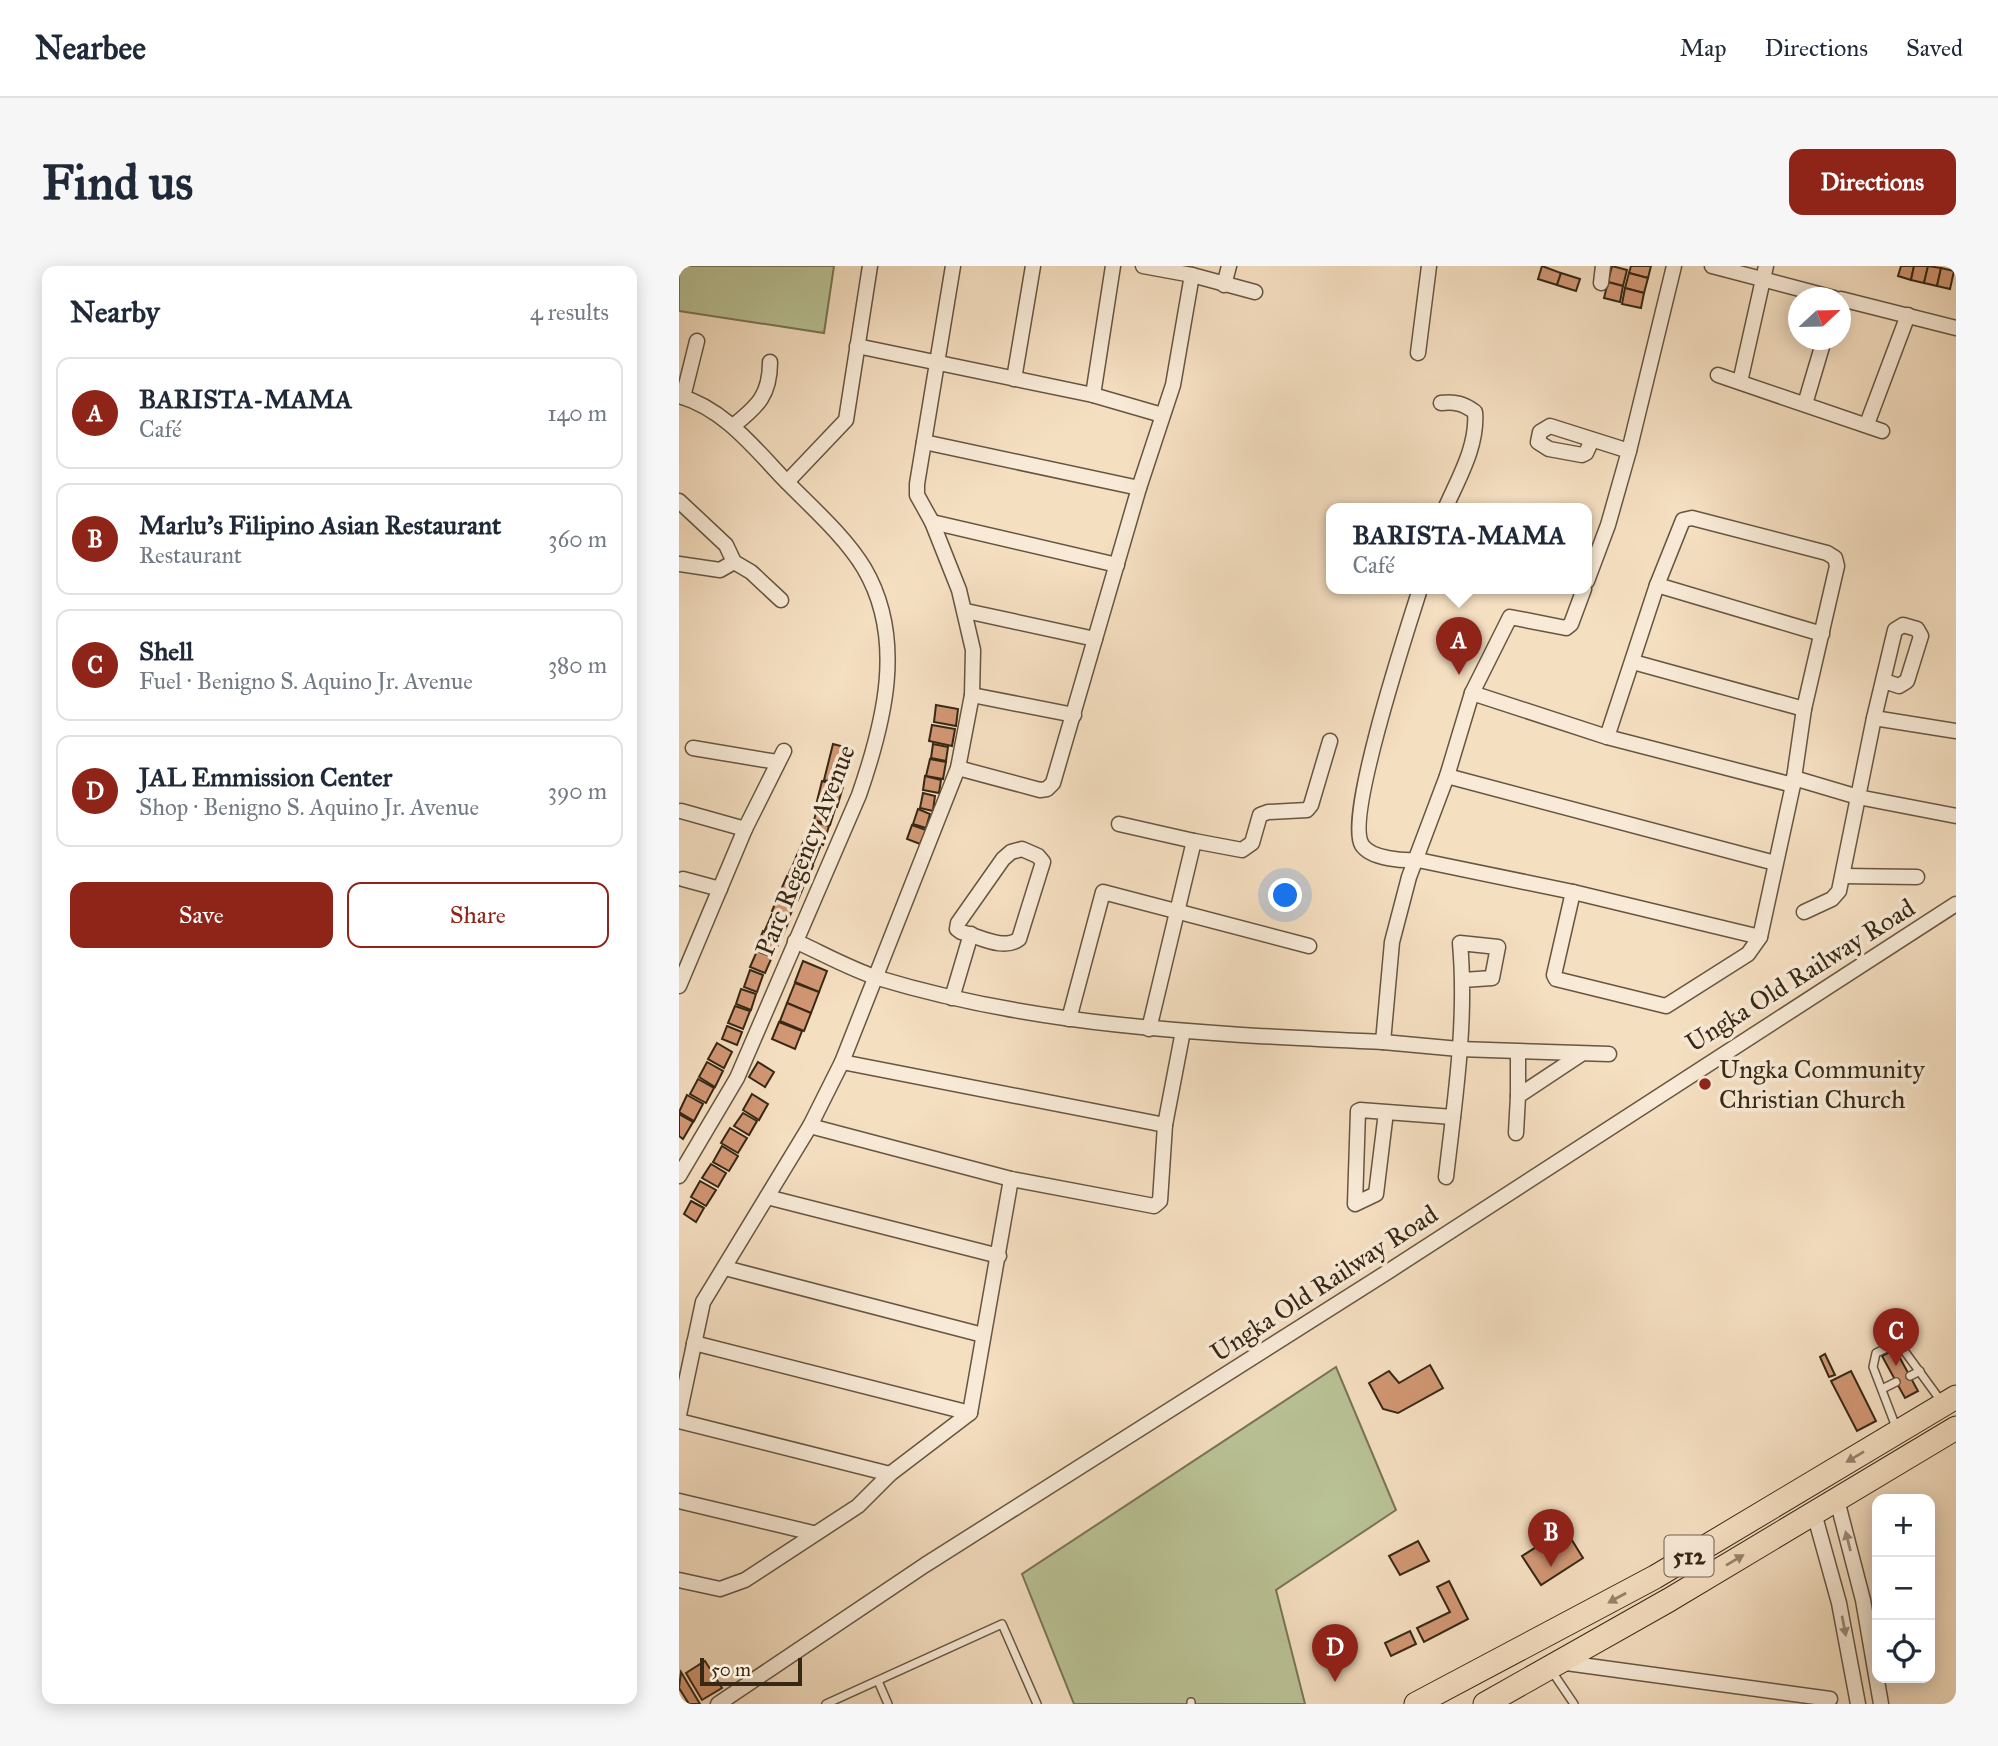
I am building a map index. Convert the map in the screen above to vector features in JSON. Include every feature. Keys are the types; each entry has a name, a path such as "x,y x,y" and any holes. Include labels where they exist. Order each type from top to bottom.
{"main road":[{"name":"512","path":"1416,1704 1655,1577 1950,1401"},
{"name":"512","path":"1485,1704 1669,1600 1956,1428"},
{"path":"1655,1577 1669,1600"}],"street":[{"path":"787,482 846,420 870,266"},
{"path":"679,1415 703,1302 810,1126 842,1062 958,768 972,695 973,650 966,611 932,522 917,495 953,266"},
{"path":"1014,379 1033,266"},
{"path":"1093,395 1113,266"},
{"path":"1143,266 1192,275 1255,292"},
{"path":"1224,285 1229,266"},
{"path":"1418,353 1429,266"},
{"path":"1601,283 1603,266"},
{"path":"1592,558 1608,525 1629,451 1674,266"},
{"path":"1712,266 1764,273 1803,287"},
{"path":"1740,382 1764,273"},
{"path":"958,768 1040,790 1047,789 1053,783 1139,488 1173,385 1192,275"},
{"path":"1851,302 1956,328"},
{"path":"1867,424 1908,315"},
{"path":"681,396 697,341"},
{"path":"857,346 1093,395 1162,415"},
{"path":"1805,404 1821,350"},
{"path":"733,426 765,394 770,383 771,362"},
{"path":"1718,375 1882,431"},
{"name":"Parc Regency Avenue","path":"679,1176 684,1158 737,1078 872,756 888,681 889,659 879,604 863,567 733,426 701,403 681,396"},
{"path":"1441,403 1452,401 1466,406 1475,412 1476,425 1471,446 1447,503"},
{"path":"1592,440 1629,451"},
{"path":"924,442 1139,488"},
{"path":"679,501 726,545 734,562 751,572 781,600"},
{"path":"1573,892 1554,975 1556,979 1666,1006 1748,954 1760,937 1794,782 1804,709 1836,566 1835,558 1827,553 1692,518 1683,520 1657,585 1607,737"},
{"path":"932,522 1117,565"},
{"path":"679,564 720,570 734,562"},
{"path":"1657,585 1822,634"},
{"path":"1418,594 1380,715 1361,841 1365,849 1380,855 1418,860 1573,892 1760,937"},
{"path":"1383,1042 1392,942 1409,877 1418,860 1447,776 1472,693 1510,617 1566,628 1571,624 1582,594"},
{"path":"966,611 1095,639"},
{"path":"1633,662 1804,709"},
{"path":"1804,912 1837,895 1884,681"},
{"path":"1472,693 1607,737 1858,797 1956,816"},
{"path":"972,695 1073,715"},
{"path":"1874,718 1956,731"},
{"path":"1118,824 1242,850 1252,843 1260,815 1268,812 1307,810 1311,805 1330,741"},
{"path":"679,986 745,829 781,757 693,748"},
{"path":"1447,776 1775,863"},
{"path":"681,811 745,829"},
{"path":"1149,1029 1194,841"},
{"path":"1022,849 1038,856 1043,862 1043,871 1019,939 1011,944 1002,944 971,934 957,929 958,923 1003,859 1011,852 1022,849"},
{"path":"1843,876 1917,877"},
{"path":"683,879 720,889"},
{"path":"1069,1019 1103,892 1309,946"},
{"name":"Ungka Old Railway Road","path":"718,1704 925,1565 1389,1271 1956,904"},
{"path":"952,999 971,934"},
{"path":"795,942 875,977 952,999 1069,1019 1149,1029 1459,1049 1609,1054"},
{"path":"1446,1177 1463,979"},
{"path":"810,1126 1011,1180 1154,1206 1160,1201 1165,1125 1183,1031"},
{"path":"1516,1133 1518,1052"},
{"path":"1518,1096 1580,1055"},
{"path":"842,1062 1165,1125"},
{"path":"1386,1112 1376,1194 1357,1205 1356,1112 1360,1110 1453,1117"},
{"path":"679,1580 704,1586 730,1587 745,1580 857,1506 890,1474 970,1413 1011,1180"},
{"path":"767,1197 999,1256"},
{"path":"725,1268 983,1335"},
{"path":"694,1343 970,1413"},
{"path":"679,1421 890,1474"},
{"path":"1837,1500 1863,1600 1881,1704"},
{"path":"679,1502 813,1533"},
{"path":"1814,1513 1839,1603 1858,1704"},
{"path":"1553,1665 1830,1699"}],"lane":[{"path":"1898,1432 1873,1358 1884,1348 1901,1347 1950,1401"},
{"path":"1910,1376 1920,1371"},
{"path":"1882,1389 1896,1382"},
{"path":"826,1704 843,1701 878,1681 1002,1624 1037,1704"},
{"path":"1553,1665 1574,1704"},
{"path":"878,1681 888,1704"}],"green space":[{"path":"679,266 834,266 824,333 679,311"},
{"path":"1336,1367 1396,1510 1276,1590 1305,1704 1074,1704 1022,1574"}],"building":[{"path":"1542,266 1561,273 1557,285 1538,279"},
{"path":"1612,266 1627,270 1623,286 1608,282"},
{"path":"1631,266 1651,266 1648,278 1629,273"},
{"path":"1901,266 1914,266 1911,280 1898,276"},
{"path":"1914,266 1928,266 1924,283 1911,280"},
{"path":"1928,266 1941,268 1937,286 1924,283"},
{"path":"1941,268 1954,271 1950,289 1937,286"},
{"path":"1561,273 1580,279 1576,291 1557,285"},
{"path":"1629,273 1648,278 1644,293 1625,288"},
{"path":"1608,282 1623,286 1620,302 1604,298"},
{"path":"1625,288 1644,293 1641,308 1622,304"},
{"path":"936,705 958,709 956,726 934,722"},
{"path":"932,725 955,729 952,746 929,741"},
{"path":"833,744 852,749 843,785 824,780"},
{"path":"933,744 948,747 946,761 931,758"},
{"path":"930,759 946,762 943,779 926,776"},
{"path":"925,776 941,780 939,793 923,790"},
{"path":"822,781 843,787 837,807 817,801"},
{"path":"923,793 935,796 933,811 920,808"},
{"path":"819,803 835,809 830,825 814,820"},
{"path":"918,809 930,814 926,828 913,824"},
{"path":"811,821 829,826 823,845 806,839"},
{"path":"912,825 926,830 920,844 907,839"},
{"path":"804,840 820,847 813,864 796,857"},
{"path":"796,858 813,866 806,881 789,873"},
{"path":"787,876 805,883 798,900 780,892"},
{"path":"779,894 796,901 789,918 772,911"},
{"path":"772,914 789,921 782,937 765,930"},
{"path":"763,931 780,939 774,956 756,948"},
{"path":"757,951 772,957 765,973 750,967"},
{"path":"803,961 827,971 819,992 795,982"},
{"path":"750,970 763,975 757,992 744,987"},
{"path":"795,983 819,992 811,1013 787,1003"},
{"path":"741,989 756,994 751,1010 736,1004"},
{"path":"787,1003 811,1013 804,1031 780,1021"},
{"path":"735,1006 750,1011 743,1029 728,1023"},
{"path":"779,1022 802,1031 795,1049 772,1039"},
{"path":"727,1026 742,1032 737,1045 722,1039"},
{"path":"717,1043 732,1052 724,1068 708,1059"},
{"path":"707,1062 723,1071 715,1087 699,1077"},
{"path":"758,1062 774,1072 765,1087 749,1077"},
{"path":"698,1079 714,1088 706,1103 690,1094"},
{"path":"752,1094 768,1104 759,1120 743,1110"},
{"path":"687,1095 703,1104 694,1121 679,1112"},
{"path":"743,1113 757,1121 749,1135 734,1126"},
{"path":"679,1114 693,1122 683,1139 679,1136"},
{"path":"730,1128 747,1138 738,1153 721,1143"},
{"path":"722,1146 738,1156 729,1171 713,1162"},
{"path":"711,1164 726,1173 718,1187 702,1178"},
{"path":"700,1181 716,1190 706,1206 691,1197"},
{"path":"691,1201 704,1208 696,1222 684,1214"},
{"path":"1895,1349 1918,1391 1905,1398 1882,1356"},
{"path":"1825,1354 1835,1375 1829,1377 1820,1357"},
{"path":"1430,1365 1443,1388 1398,1413 1383,1409 1369,1383 1389,1371 1399,1383"},
{"path":"1851,1371 1876,1421 1857,1431 1831,1381"},
{"path":"1565,1529 1583,1558 1541,1585 1522,1556"},
{"path":"1418,1541 1429,1561 1400,1575 1389,1556"},
{"path":"1449,1581 1468,1619 1424,1642 1417,1628 1450,1612 1437,1587"},
{"path":"1410,1631 1416,1644 1391,1656 1385,1643"},
{"path":"705,1661 722,1688 702,1700 686,1673"},
{"path":"681,1672 700,1704 689,1704 679,1688"}],"place":[{"name":"BARISTA-MAMA","path":"1459,675"},
{"name":"Ungka Community Christian Church","path":"1705,1084"},
{"name":"Shell","path":"1896,1366"},
{"name":"Marlu's Filipino Asian Restaurant","path":"1551,1567"},
{"name":"JAL Emmission Center","path":"1335,1682"}]}
